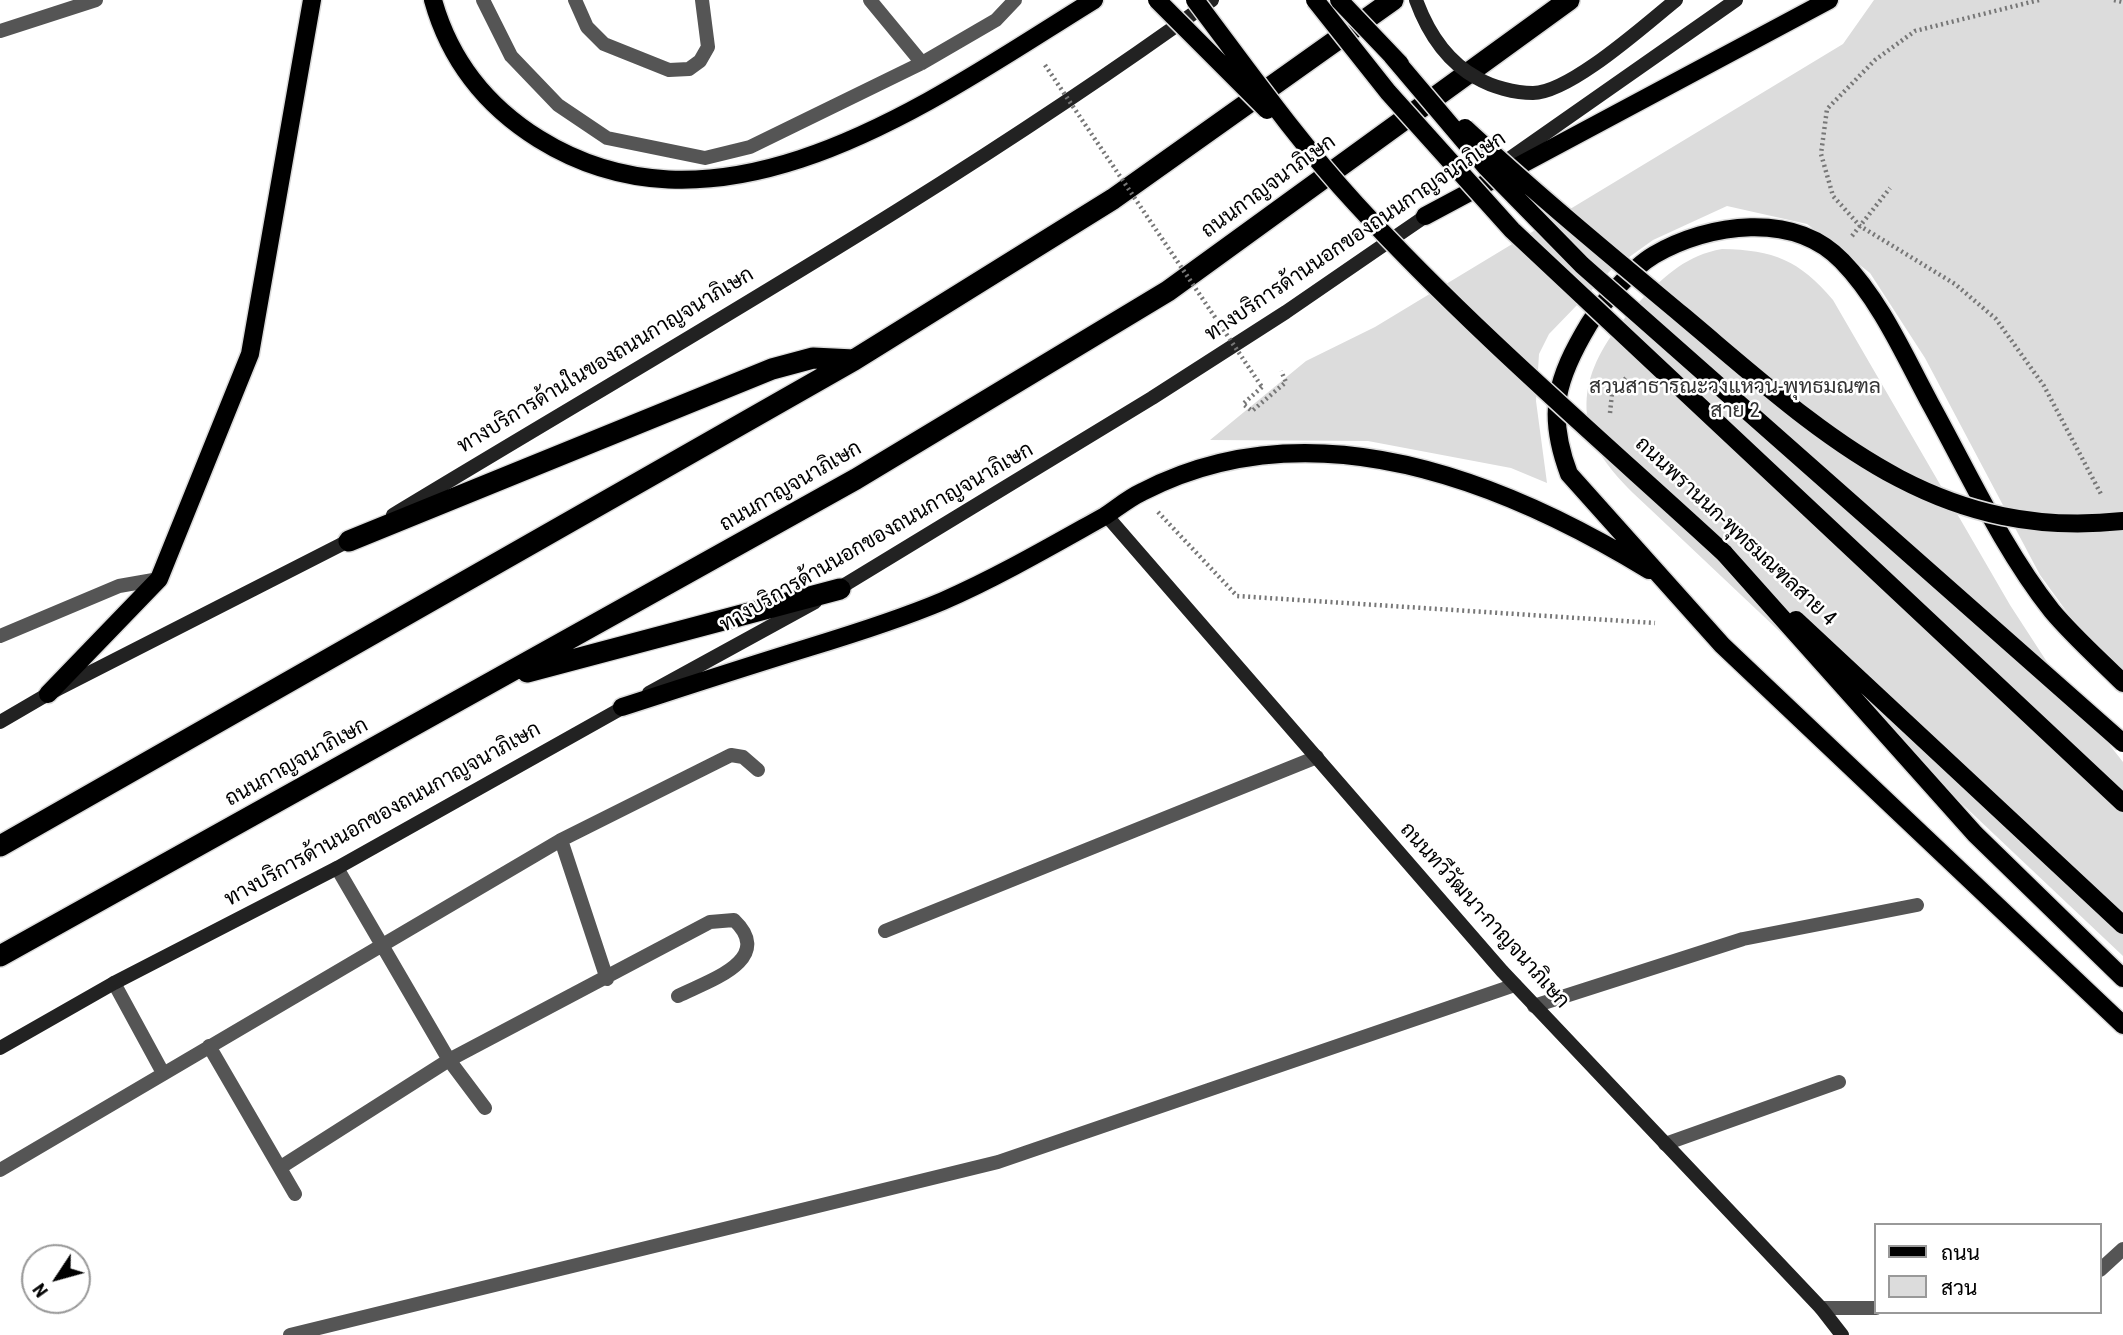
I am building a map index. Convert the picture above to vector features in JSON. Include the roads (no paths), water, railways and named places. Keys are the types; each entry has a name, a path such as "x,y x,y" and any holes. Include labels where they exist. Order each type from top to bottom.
{"highway":[{"path":"0,846 854,360 1113,199 1393,0"},
{"name":"ถนนกาญจนาภิเษก","path":"0,956 856,479 1168,291 1569,0"},
{"path":"349,541 772,369 813,358 854,360"},
{"path":"495,681 839,589"}],"main road":[{"path":"48,694 159,579 250,354 312,0"},
{"path":"433,0 450,46 464,72 485,97 516,125 554,148 638,176 695,180 745,174 787,164 890,123 1094,0"},
{"path":"1157,0 1307,149"},
{"name":"ถนนพรานนก-พุทธมณฑลสาย 4","path":"1195,0 1307,149 1427,276 2123,925"},
{"name":"ทางบริการด้านในของถนนกาญจนาภิเษก","path":"0,722 48,694 349,541 1025,128 1212,0"},
{"path":"1315,0 1388,92 1512,230 2123,803"},
{"path":"1339,0 1392,56 1527,185 1798,412 1858,457 1927,492 1999,516 2040,523 2085,525 2123,521"},
{"path":"1416,0 1433,39 1462,70 1490,86 1535,93 1567,81 1606,56 1676,0"},
{"name":"ทางบริการด้านนอกของถนนกาญจนาภิเษก","path":"0,1048 114,983 337,868 622,707 839,589 1152,398 1286,312 1737,0"},
{"path":"1425,216 1829,0"},
{"path":"1392,56 1486,167 1582,265 2123,743"},
{"path":"2123,682 2077,639 2029,578 1883,317 1862,285 1836,257 1816,242 1784,230 1754,228 1715,231 1681,242 1651,257 1600,307 1574,349 1561,382 1554,416 1558,444 1569,474 1722,645 2123,1025"},
{"path":"622,707 911,614 945,600 1106,515 1141,492 1224,462 1269,453 1371,458 1460,479 1546,512 1667,581"},
{"name":"ถนนทวีวัฒนา-กาญจนาภิเษก","path":"1106,515 1515,985 1821,1308 1842,1335"},
{"path":"1724,553 1975,834 2123,978"}],"street":[{"path":"0,31 96,0"},
{"path":"483,0 512,56 558,105 607,138 705,158 750,147 922,63 996,20 1015,0"},
{"path":"575,0 587,27 604,44 669,70 689,69 700,61 708,47 702,0"},
{"path":"870,0 922,63"},
{"path":"0,636 119,586 159,579"},
{"path":"0,1170 381,943 561,840 731,755 743,757 758,770"},
{"path":"885,931 1317,757"},
{"path":"561,840 607,979"},
{"path":"337,868 449,1060 485,1108"},
{"path":"1534,1006 1743,939 1917,905"},
{"path":"281,1167 449,1060 607,979 710,922 734,920 744,929 749,947 744,960 678,996"},
{"path":"114,983 163,1073"},
{"path":"290,1335 998,1162 1515,985"},
{"path":"209,1046 295,1194"},
{"path":"1665,1144 1839,1082"},
{"path":"2102,1268 2123,1249"},
{"path":"1821,1308 1874,1308"}],"park label":[{"name":"สวนสาธารณะวงแหวน-พุทธมณฑล สาย 2","path":"1735,400"}]}
